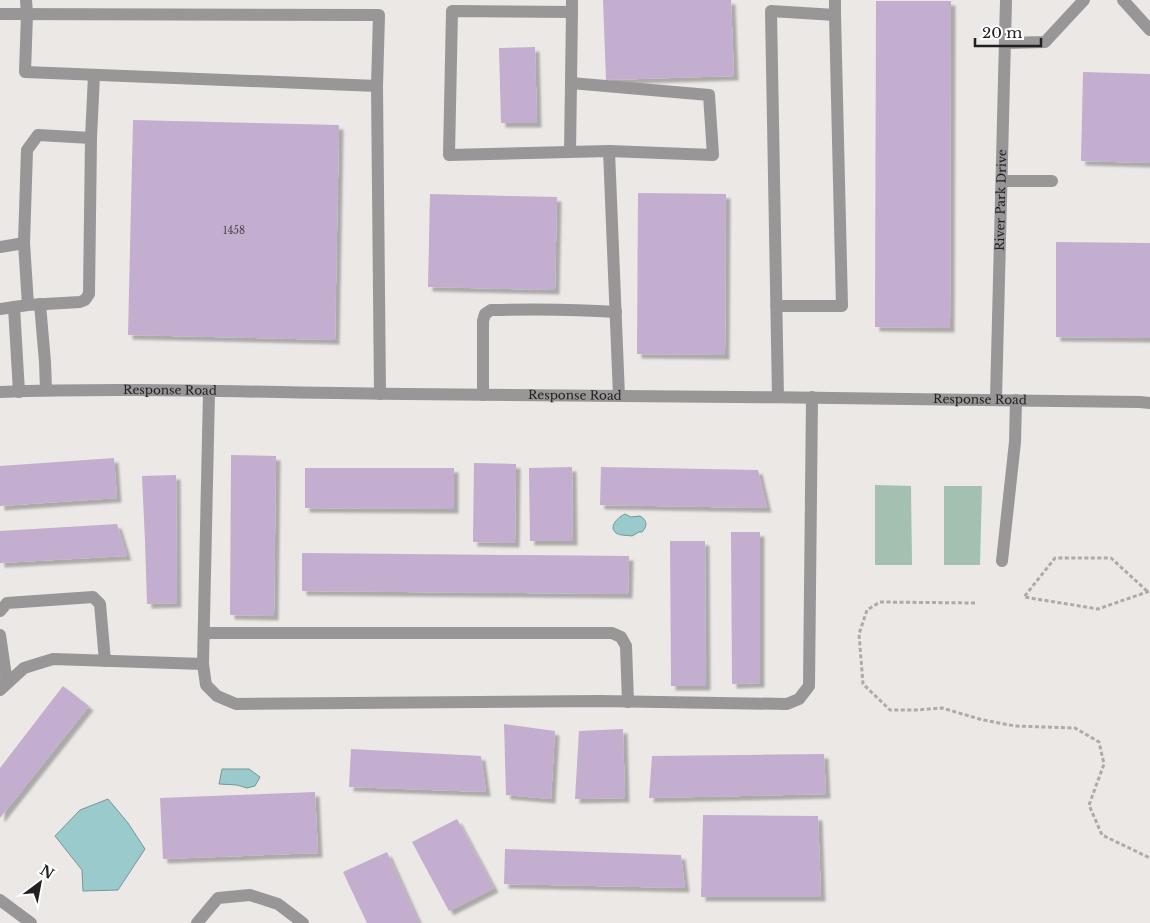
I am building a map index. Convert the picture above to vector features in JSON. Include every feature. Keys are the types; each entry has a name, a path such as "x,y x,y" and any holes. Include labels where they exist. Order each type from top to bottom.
{"street":[{"path":"26,0 25,72 377,86"},
{"path":"776,306 842,306 836,0"},
{"name":"River Park Drive","path":"996,400 1006,0"},
{"path":"1005,43 1044,42 1084,0"},
{"path":"1123,0 1150,30"},
{"path":"570,152 572,6 452,11 449,155 570,152 609,151 713,155 709,95 571,83"},
{"path":"778,397 771,11 835,15"},
{"path":"0,14 379,15 377,86 380,394"},
{"path":"0,309 80,302 85,300 89,294 91,138 94,75"},
{"path":"46,390 45,362 24,243 27,150 38,135 91,138"},
{"path":"609,151 619,396"},
{"path":"1002,181 1052,181"},
{"path":"0,247 24,243"},
{"path":"14,307 20,392"},
{"path":"483,395 482,321 485,314 491,310 582,309 616,312"},
{"name":"Response Road","path":"0,392 46,390 778,397 1150,403"},
{"path":"209,392 203,664 206,685 217,696 236,704 628,702 787,704 799,698 809,686 812,398"},
{"path":"1002,561 1015,442 1016,400"},
{"path":"0,611 8,603 93,597 100,604 105,661"},
{"path":"204,633 612,633 621,638 626,646 628,702"},
{"path":"0,635 2,686"},
{"path":"2,686 24,668 53,660 203,664"},
{"path":"198,923 218,898 250,894 278,904 303,923"},
{"path":"0,900 31,923"}],"path":[{"path":"1055,558 1111,558 1149,591 1098,609 1024,597 1055,558"},
{"path":"975,603 880,602 867,610 859,634 863,684 890,710 942,708 982,720 1015,726 1075,728 1099,742 1104,764 1089,805 1102,835 1150,858"}],"green space":[{"path":"875,485 911,486 912,565 875,565"},
{"path":"944,486 982,486 980,565 944,565"}],"water":[{"path":"625,514 631,517 640,516 644,519 646,525 644,530 632,536 616,533 613,525"},
{"path":"222,769 249,769 260,777 255,786 247,788 237,785 219,784"},
{"path":"108,799 128,823 145,849 118,890 83,891 82,870 55,836 80,810"}],"building":[{"path":"603,0 731,0 734,76 606,80"},
{"path":"876,1 951,1 950,328 875,327"},
{"path":"535,47 537,123 501,123 499,48"},
{"path":"1083,72 1150,74 1150,163 1081,161"},
{"path":"133,120 339,125 335,340 128,335"},
{"path":"638,193 726,194 725,355 637,354"},
{"path":"430,194 557,197 555,290 428,287"},
{"path":"1056,242 1150,243 1150,338 1056,337"},
{"path":"231,455 276,456 274,616 230,615"},
{"path":"114,458 117,498 0,506 0,466"},
{"path":"474,463 516,464 515,543 473,542"},
{"path":"572,467 573,541 530,541 529,468"},
{"path":"601,467 758,470 767,508 600,505"},
{"path":"305,468 454,468 454,509 305,508"},
{"path":"176,475 177,603 147,604 142,476"},
{"path":"117,524 127,556 0,563 0,531"},
{"path":"731,532 760,532 760,683 732,684"},
{"path":"670,541 705,541 706,686 671,686"},
{"path":"302,553 629,556 628,594 302,591"},
{"path":"63,686 89,706 0,818 0,768"},
{"path":"504,724 555,731 551,799 506,795"},
{"path":"623,729 625,798 575,799 579,731"},
{"path":"351,749 481,756 486,792 349,787"},
{"path":"824,754 826,794 649,798 652,756"},
{"path":"315,792 318,853 163,859 160,798"},
{"path":"703,815 818,816 821,897 701,897"},
{"path":"457,819 494,888 449,911 412,842"},
{"path":"505,849 681,855 685,888 504,884"},
{"path":"387,852 419,923 367,923 343,872"}]}
